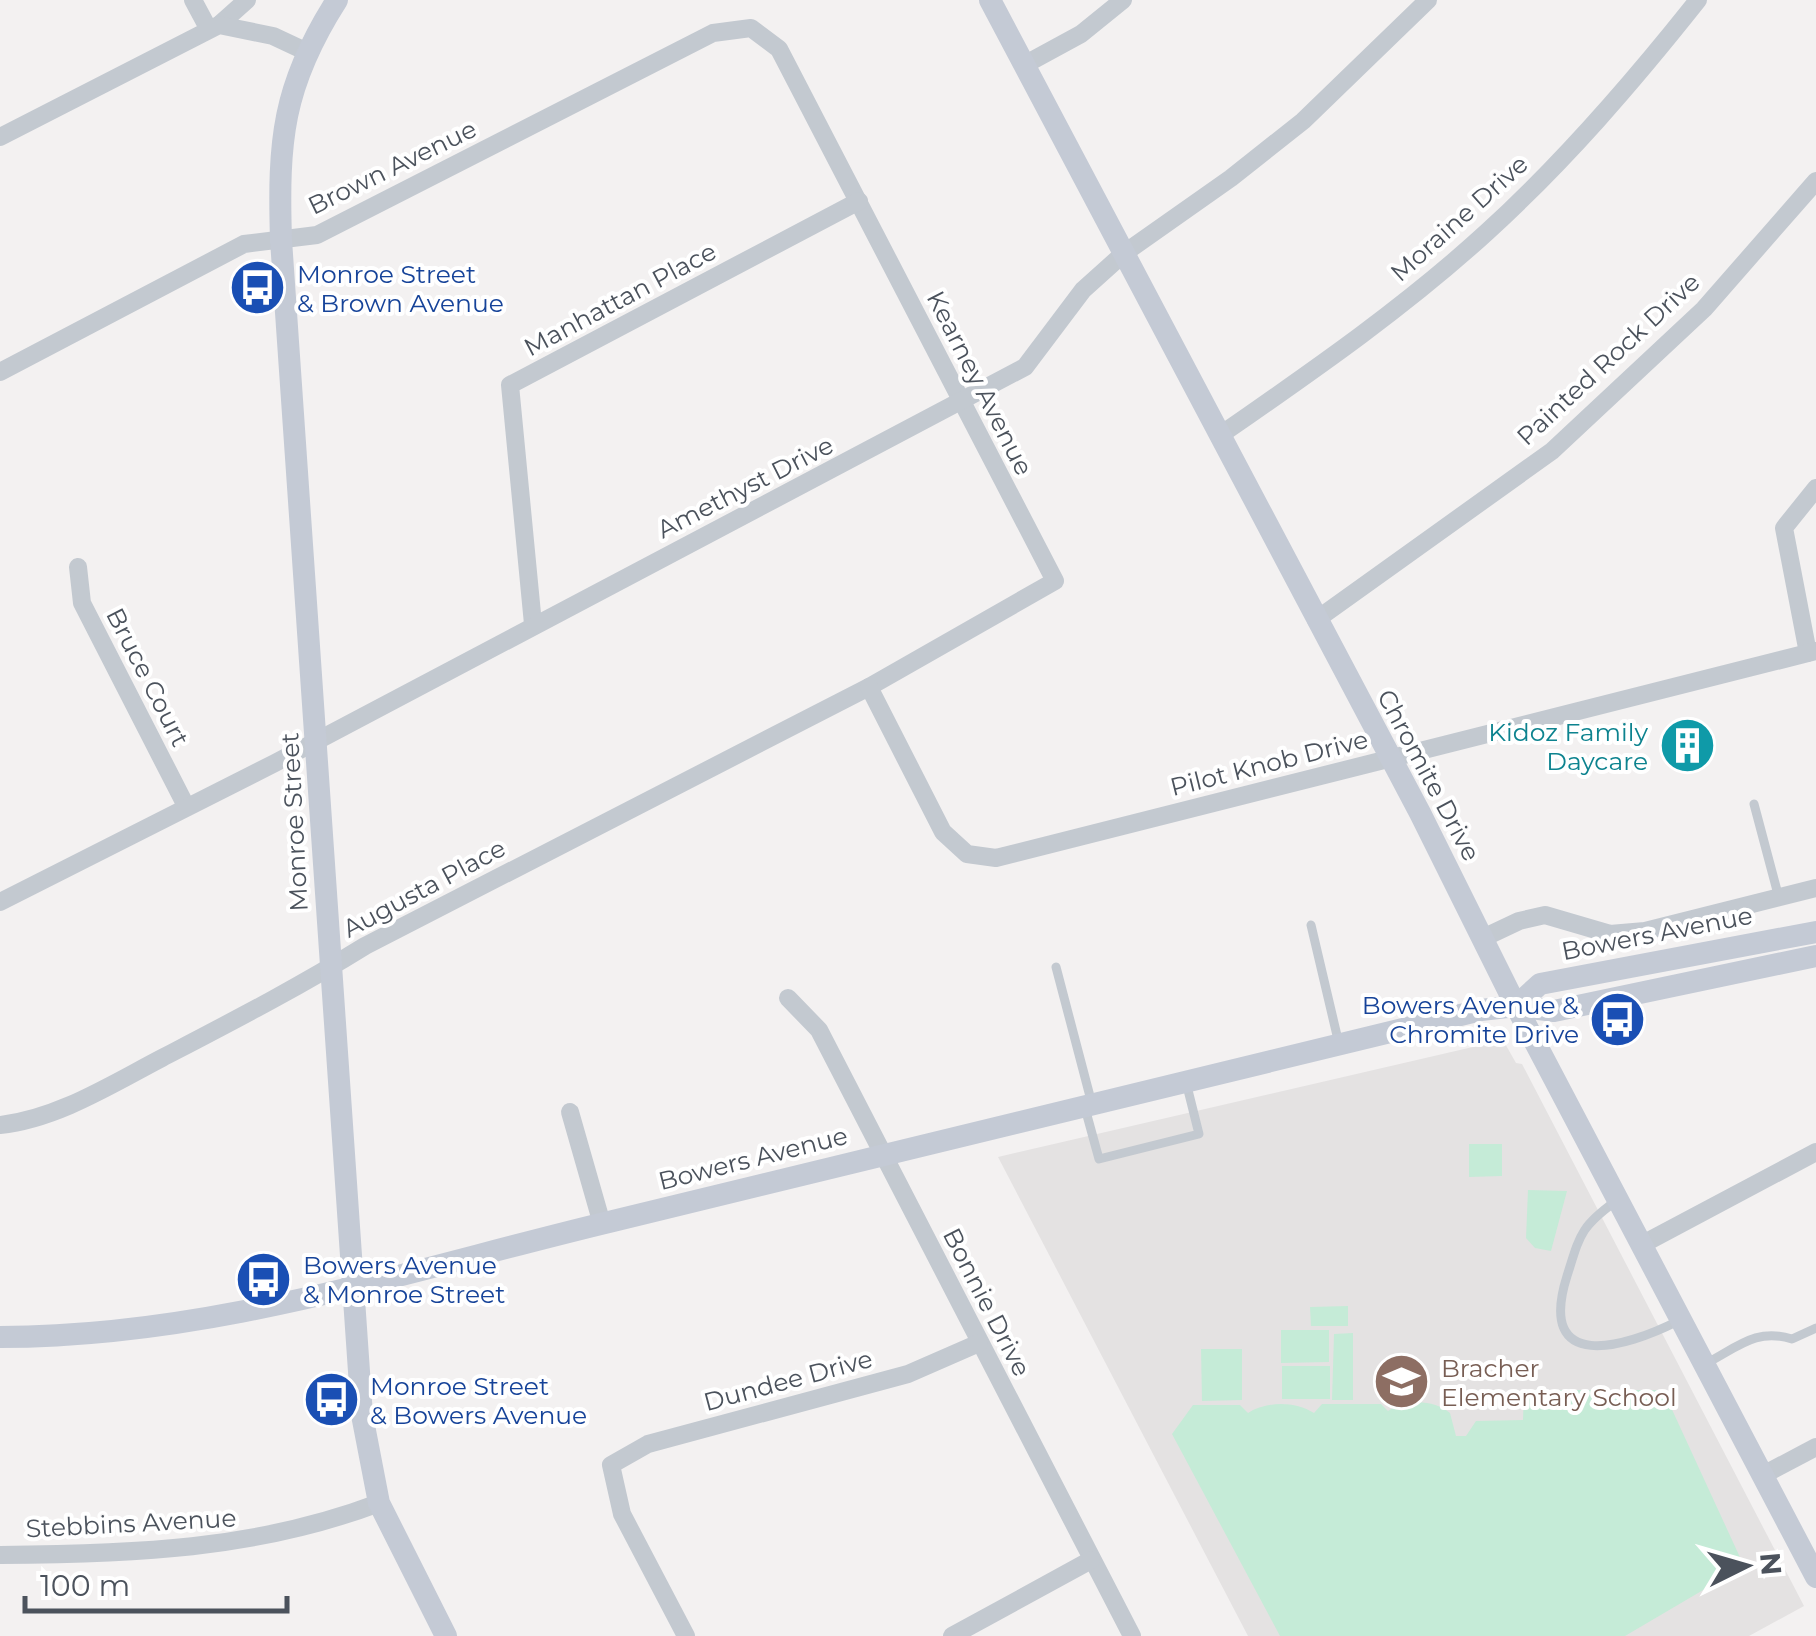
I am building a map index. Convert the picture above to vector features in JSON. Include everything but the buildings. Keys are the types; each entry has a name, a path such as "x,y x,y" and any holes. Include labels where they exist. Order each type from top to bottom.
{"main road":[{"name":"Monroe Street","path":"337,0 305,51 279,150 281,240 362,1415 379,1502 446,1636"},
{"name":"Chromite Drive","path":"990,0 1816,1576"},
{"name":"Bowers Avenue","path":"1516,1006 1540,984 1816,932"},
{"name":"Bowers Avenue","path":"0,1337 168,1327 270,1310 352,1286 1339,1044 1516,1006 1554,1011 1816,956"}],"street":[{"path":"193,0 213,26 273,36 305,51"},
{"path":"0,137 213,26 246,0"},
{"path":"1024,65 1081,34 1123,0"},
{"name":"Amethyst Drive","path":"2,896 316,740 1025,367 1083,290 1123,254 1231,178 1302,121 1428,0"},
{"name":"Moraine Drive","path":"1219,436 1315,370 1487,232 1616,103 1698,0"},
{"name":"Kearney Avenue","path":"751,28 778,49 1055,580 869,687"},
{"name":"Brown Avenue","path":"0,372 244,244 317,235 713,33 751,28"},
{"name":"Painted Rock Drive","path":"1316,620 1552,451 1704,309 1816,181"},
{"name":"Manhattan Place","path":"533,624 510,385 859,202"},
{"path":"1812,652 1784,528 1791,513 1816,488"},
{"name":"Bruce Court","path":"78,566 82,604 186,806"},
{"name":"Pilot Knob Drive","path":"869,687 943,832 967,854 996,858 1812,652"},
{"name":"Augusta Place","path":"0,1124 30,1122 118,1081 869,687"},
{"name":"Bowers Avenue","path":"1483,938 1519,921 1545,916 1610,934 1645,931 1816,888"},
{"name":"Bonnie Drive","path":"788,998 818,1030 1132,1636"},
{"path":"570,1112 602,1224"},
{"path":"1641,1244 1816,1152"},
{"name":"Dundee Drive","path":"686,1636 622,1514 611,1465 648,1444 908,1374 979,1344"},
{"path":"1763,1475 1816,1447"},
{"name":"Stebbins Avenue","path":"0,1555 109,1554 245,1542 379,1502"},
{"path":"952,1636 1091,1560"}],"lane":[{"path":"1754,804 1778,898"},
{"path":"1311,925 1339,1044"},
{"path":"1056,967 1099,1159 1199,1134 1186,1080"},
{"path":"1618,1200 1579,1233 1557,1308 1564,1327 1592,1347 1616,1348 1681,1319"},
{"path":"1705,1364 1762,1334 1777,1332 1792,1339 1816,1328"}],"shaded area":[{"name":"Bracher Elementary School","path":"1503,1040 1516,1063 1522,1064 1804,1606 1749,1636 1248,1636 998,1157"}],"green space":[{"path":"1469,1144 1502,1144 1502,1176 1469,1177"},
{"path":"1528,1190 1567,1191 1551,1251 1535,1248 1526,1238"},
{"path":"1348,1306 1348,1326 1311,1326 1310,1307"},
{"path":"1281,1330 1329,1330 1329,1362 1281,1363"},
{"path":"1353,1333 1353,1400 1332,1400 1334,1334"},
{"path":"1201,1349 1242,1349 1242,1400 1202,1401"},
{"path":"1282,1366 1330,1366 1330,1399 1282,1399"},
{"path":"1524,1390 1663,1390 1744,1566 1625,1636 1280,1636 1172,1434 1193,1405 1240,1405 1248,1413 1264,1406 1290,1405 1314,1413 1322,1404 1381,1404 1388,1411 1419,1402 1450,1413 1456,1436 1466,1436 1476,1421 1523,1420"}],"place":[{"name":"Monroe Street & Brown Avenue","path":"258,288"},
{"name":"Kidoz Family Daycare","path":"1687,746"},
{"name":"Bowers Avenue & Chromite Drive","path":"1618,1019"},
{"name":"Bowers Avenue & Monroe Street","path":"264,1279"},
{"name":"Bracher Elementary School","path":"1402,1382"},
{"name":"Monroe Street & Bowers Avenue","path":"331,1400"}]}
